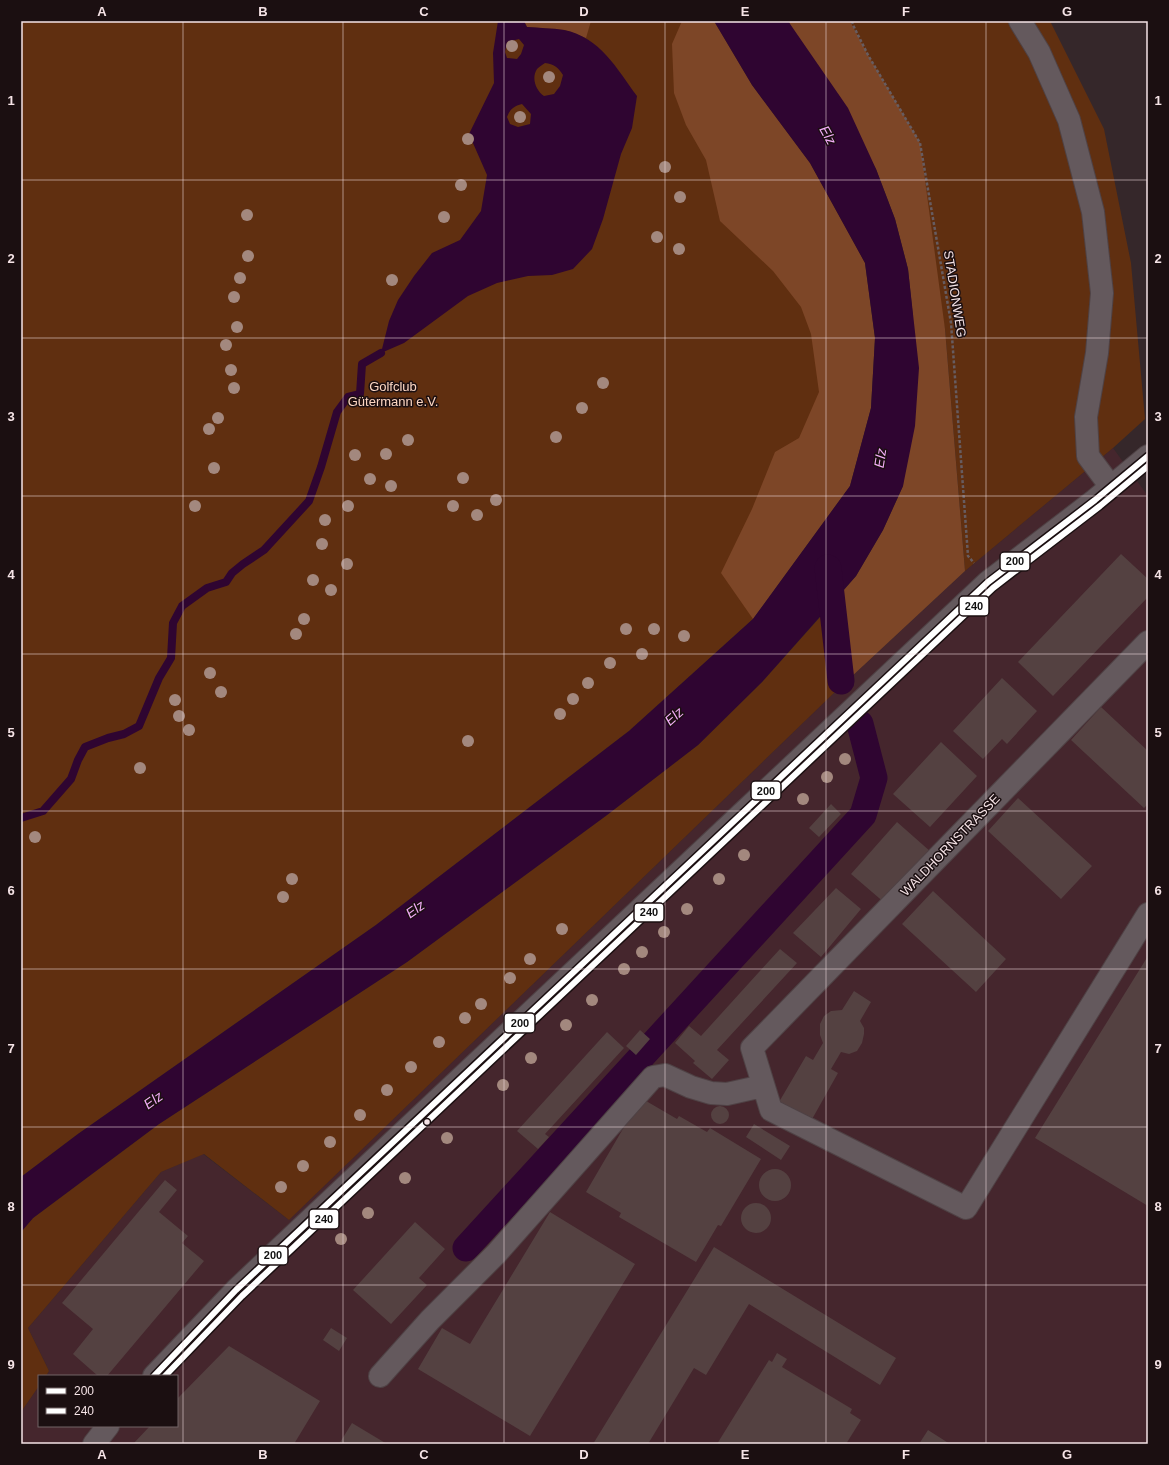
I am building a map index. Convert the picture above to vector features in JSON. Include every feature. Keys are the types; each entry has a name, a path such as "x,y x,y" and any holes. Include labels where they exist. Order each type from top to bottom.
{"street":[{"path":"1020,21 1039,52 1068,120 1093,212 1102,293 1097,353 1086,417 1088,456 1111,487"},
{"path":"155,1375 236,1290 988,582 1111,487 1148,456"},
{"name":"WALDHORNSTRASSE","path":"764,1086 752,1048 1148,642"},
{"path":"380,1376 430,1320 496,1254 653,1076 665,1075 691,1087 711,1093 727,1094 764,1086 771,1110 966,1208 1148,914"},
{"path":"94,1444 107,1427"}],"path":[{"name":"STADIONWEG","path":"851,21 868,55 920,144 951,323 968,556 988,582"}],"shaded area":[{"path":"524,21 591,21 586,38 565,30 527,27"},
{"path":"682,21 714,21 752,85 810,163 865,263 875,338 871,408 850,486 753,619 721,573 752,509 775,452 799,438 819,392 811,334 801,307 773,271 720,221 706,160 686,125 674,93 672,44"},
{"path":"788,21 850,21 868,55 920,143 945,329 965,571 835,692 830,606 856,576 883,530 903,486 913,317 908,269 895,219 876,169"},
{"path":"1113,448 1148,496 1148,1444 21,1444 21,1412 38,1387 38,1427 178,1427 178,1375 47,1375 49,1371 28,1328 161,1172 203,1154 289,1220 835,692 965,571"}],"green space":[{"name":"Golfclub Gütermann e.V.","path":"21,21 714,21 752,85 810,163 865,263 753,619 629,731 376,925 78,1134 21,1177"},
{"path":"850,21 1050,21 1104,129 1131,263 1145,419 1113,448 965,571 945,329 868,55"},
{"path":"830,606 835,692 289,1220 204,1154 161,1172 28,1328 49,1371 47,1375 38,1375 38,1387 21,1412 21,1232 33,1218 159,1124 407,962 607,815 698,745 762,682"}],"water":[{"path":"498,21 524,21 527,27 564,30 588,39 598,47 615,65 637,96 632,128 621,154 603,219 592,249 573,269 552,275 528,276 497,283 468,296 404,343 381,353 389,321 398,300 414,276 432,253 460,240 481,211 487,175 469,134 494,83 493,53","holes":["519,39 524,45 521,54 517,59 507,58 505,52 507,42","545,63 548,63 556,66 563,75 560,86 554,94 544,96 541,94 534,80 537,69","522,104 531,114 530,124 518,127 510,124 507,117 509,112"]},
{"name":"Elz","path":"714,21 788,21 848,108 876,169 895,219 908,269 919,368 915,426 903,486 883,530 856,576 762,682 698,745 607,815 407,962 159,1124 33,1218 21,1232 21,1177 78,1134 376,925 629,731 753,619 850,486 871,408 875,338 865,263 810,163 752,85"}],"building":[{"path":"1121,554 1148,579 1148,597 1053,696 1018,662"},
{"path":"1002,678 1037,711 1007,744 1002,739 983,759 953,731"},
{"path":"1101,707 1148,751 1148,804 1144,808 1071,740"},
{"path":"941,742 977,776 930,827 893,794"},
{"path":"1018,798 1092,866 1061,899 988,831"},
{"path":"831,804 841,814 819,837 809,828"},
{"path":"897,822 931,852 886,904 851,874"},
{"path":"836,888 861,909 821,957 793,933"},
{"path":"933,891 1006,959 976,992 902,924"},
{"path":"780,949 797,963 717,1050 729,1060 712,1079 693,1063 695,1061 675,1043 689,1026 701,1036"},
{"path":"1148,956 1148,1206 1035,1138"},
{"path":"854,991 871,1002 860,1021 864,1028 862,1043 857,1051 849,1054 841,1052 831,1069 838,1073 811,1121 779,1102 806,1056 813,1060 823,1043 820,1035 820,1024 824,1016 831,1011 842,1010"},
{"path":"640,1030 650,1039 636,1055 626,1046"},
{"path":"607,1032 624,1048 545,1134 549,1137 538,1149 517,1131"},
{"path":"641,1098 677,1119 679,1116 707,1132 710,1128 761,1159 721,1226 718,1225 696,1262 619,1217 621,1213 586,1192"},
{"path":"720,1106 726,1109 729,1115 726,1121 720,1124 714,1121 711,1115 714,1109"},
{"path":"754,1124 790,1146 781,1160 746,1137"},
{"path":"772,1169 778,1169 788,1176 791,1185 790,1191 784,1198 778,1201 772,1201 762,1194 759,1188 759,1182 766,1172"},
{"path":"165,1180 177,1190 159,1212 188,1236 182,1243 204,1261 108,1375 97,1375 73,1354 93,1329 62,1303"},
{"path":"756,1203 767,1207 771,1218 767,1229 756,1233 745,1229 741,1218 745,1207"},
{"path":"550,1212 635,1264 530,1436 418,1369 442,1328 470,1344"},
{"path":"415,1222 445,1249 419,1278 427,1285 391,1324 353,1290"},
{"path":"714,1247 896,1358 880,1385 749,1304 706,1375 694,1368 648,1444 593,1444"},
{"path":"331,1328 347,1338 339,1351 323,1340"},
{"path":"229,1346 320,1401 294,1444 133,1444 149,1427 178,1427 178,1398"},
{"path":"777,1353 787,1359 782,1367 852,1409 850,1413 861,1420 846,1444 717,1444 769,1360 772,1362"},
{"path":"352,1423 387,1444 339,1444"},
{"path":"928,1430 950,1444 919,1444"}],"waterway":[{"path":"21,818 43,811 71,779 78,760 85,747 108,738 124,734 139,726 159,678 171,658 173,623 182,606 207,588 226,582 232,573 264,550 309,501 321,467 337,412 348,397 360,394 362,364 381,353"},
{"path":"828,568 841,681"},
{"path":"466,1248 863,815 874,778 860,724"}],"transit line":[{"name":"200","path":"155,1375 236,1290 988,582 1095,500 1148,456"},
{"name":"240","path":"166,1375 242,1296 993,588 1100,506 1148,466"}]}
